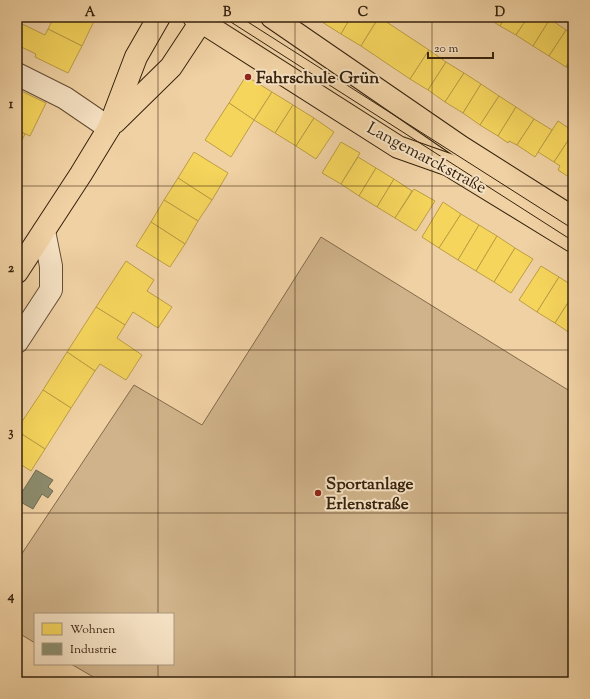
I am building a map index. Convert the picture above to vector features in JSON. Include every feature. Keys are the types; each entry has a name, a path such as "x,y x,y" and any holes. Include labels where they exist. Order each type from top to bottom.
{"main road":[{"path":"17,272 109,128 136,57 159,17"},
{"name":"Langemarckstraße","path":"272,17 461,147 573,218"},
{"path":"109,128 171,67 199,19"},
{"name":"Langemarckstraße","path":"199,19 398,147 449,165 573,241"}],"street":[{"path":"17,74 65,98 109,128"},
{"path":"17,342 51,290 51,266 44,231"}],"shaded area":[{"name":"Sportanlage Erlenstraße","path":"321,237 573,393 573,682 102,682 73,665 174,665 174,613 34,613 34,642 17,632 17,561 134,385 202,425"}],"building: Wohnen":[{"path":"54,17 96,17 82,46 48,29"},
{"path":"325,17 351,17 341,34 322,22"},
{"path":"351,17 379,17 361,46 341,34"},
{"path":"379,17 429,50 410,79 361,46"},
{"path":"486,17 505,17 500,26"},
{"path":"505,17 528,17 516,35 500,26"},
{"path":"528,17 546,17 550,19 533,46 516,35"},
{"path":"550,19 566,30 549,56 533,46"},
{"path":"20,23 45,35 48,29 82,46 68,73 35,57 36,54 17,45 17,30"},
{"path":"566,30 573,34 573,55 566,67 549,56"},
{"path":"429,50 446,62 428,90 410,79"},
{"path":"573,55 573,71 566,67"},
{"path":"446,62 464,73 445,102 428,90"},
{"path":"464,73 481,84 463,113 445,102"},
{"path":"246,76 272,92 254,120 229,103"},
{"path":"481,84 499,96 480,125 463,113"},
{"path":"17,89 46,103 30,136 17,130"},
{"path":"272,92 293,105 275,133 254,120"},
{"path":"499,96 516,107 498,136 480,125"},
{"path":"229,103 254,120 231,157 205,140"},
{"path":"293,105 314,118 296,146 275,133"},
{"path":"516,107 534,119 517,145 509,141 508,143 498,136"},
{"path":"314,118 334,132 316,159 296,146"},
{"path":"534,119 552,130 535,157 517,145"},
{"path":"558,121 573,131 573,133 554,162 538,152"},
{"path":"17,130 25,134 17,150"},
{"path":"573,133 573,171 569,177 558,170 560,166 554,162"},
{"path":"341,142 360,153 341,184 322,173"},
{"path":"194,152 228,173 212,200 178,178"},
{"path":"358,157 376,168 359,196 341,184"},
{"path":"376,168 394,179 377,207 359,196"},
{"path":"178,178 212,200 198,221 164,200"},
{"path":"394,179 412,191 395,218 377,207"},
{"path":"414,189 435,201 416,231 395,218"},
{"path":"164,200 198,221 185,244 151,222"},
{"path":"443,202 461,214 439,248 422,237"},
{"path":"461,214 479,225 458,260 439,248"},
{"path":"151,222 185,244 170,267 136,246"},
{"path":"479,225 497,236 476,271 458,260"},
{"path":"497,236 515,248 494,282 476,271"},
{"path":"515,248 533,259 511,293 494,282"},
{"path":"126,261 154,280 147,291 172,307 158,328 133,312 125,325 96,307"},
{"path":"541,266 559,277 537,312 519,300"},
{"path":"559,277 573,286 573,295 555,323 537,312"},
{"path":"573,295 573,335 555,323"},
{"path":"96,307 125,325 117,338 142,355 126,380 100,364 95,371 67,352"},
{"path":"67,352 95,371 71,408 43,390"},
{"path":"43,390 71,408 45,449 17,431"},
{"path":"17,431 45,449 31,471 17,462"}],"building: Industrie":[{"path":"36,470 53,480 48,487 53,491 48,498 42,494 33,509 17,500"}],"tram line":[{"path":"223,17 573,241"},
{"path":"240,17 573,229"}],"place":[{"name":"Fahrschule Grün","path":"248,77"},
{"name":"Sportanlage Erlenstraße","path":"318,493"}]}
